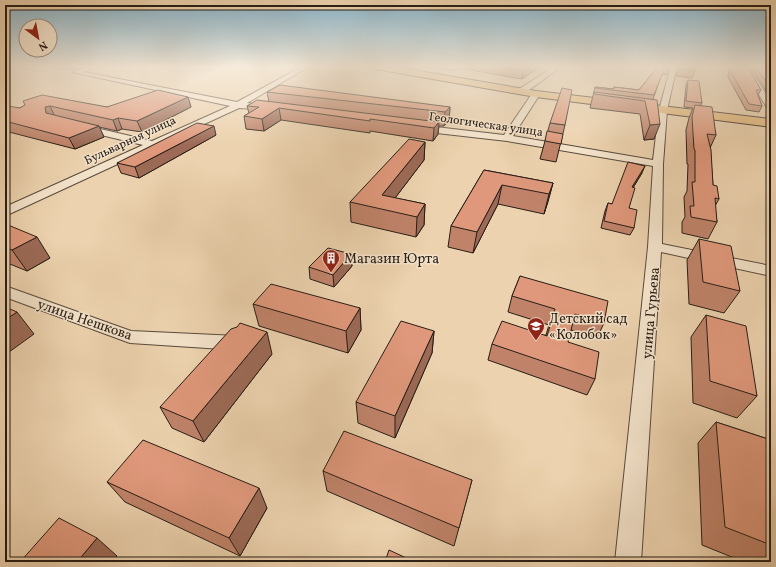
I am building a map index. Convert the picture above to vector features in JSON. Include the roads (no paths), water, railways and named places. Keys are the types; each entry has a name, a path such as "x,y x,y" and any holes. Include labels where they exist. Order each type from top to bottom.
{"highway":[{"path":"525,92 771,123"}],"street":[{"path":"179,92 278,110"},
{"name":"Бульварная улица","path":"5,212 238,104 259,92"},
{"name":"улица Гурьева","path":"628,562 655,247 658,164 663,110 667,92"},
{"path":"761,92 771,108"},
{"path":"508,138 536,94"},
{"path":"77,126 152,144"},
{"name":"Геологическая улица","path":"411,127 508,138 658,164"},
{"path":"655,247 771,271"},
{"name":"улица Нешкова","path":"5,290 130,337 238,343"}],"place":[{"name":"Магазин Юрта","path":"331,273"},
{"name":"Детский сад «Колобок»","path":"536,341"}]}
